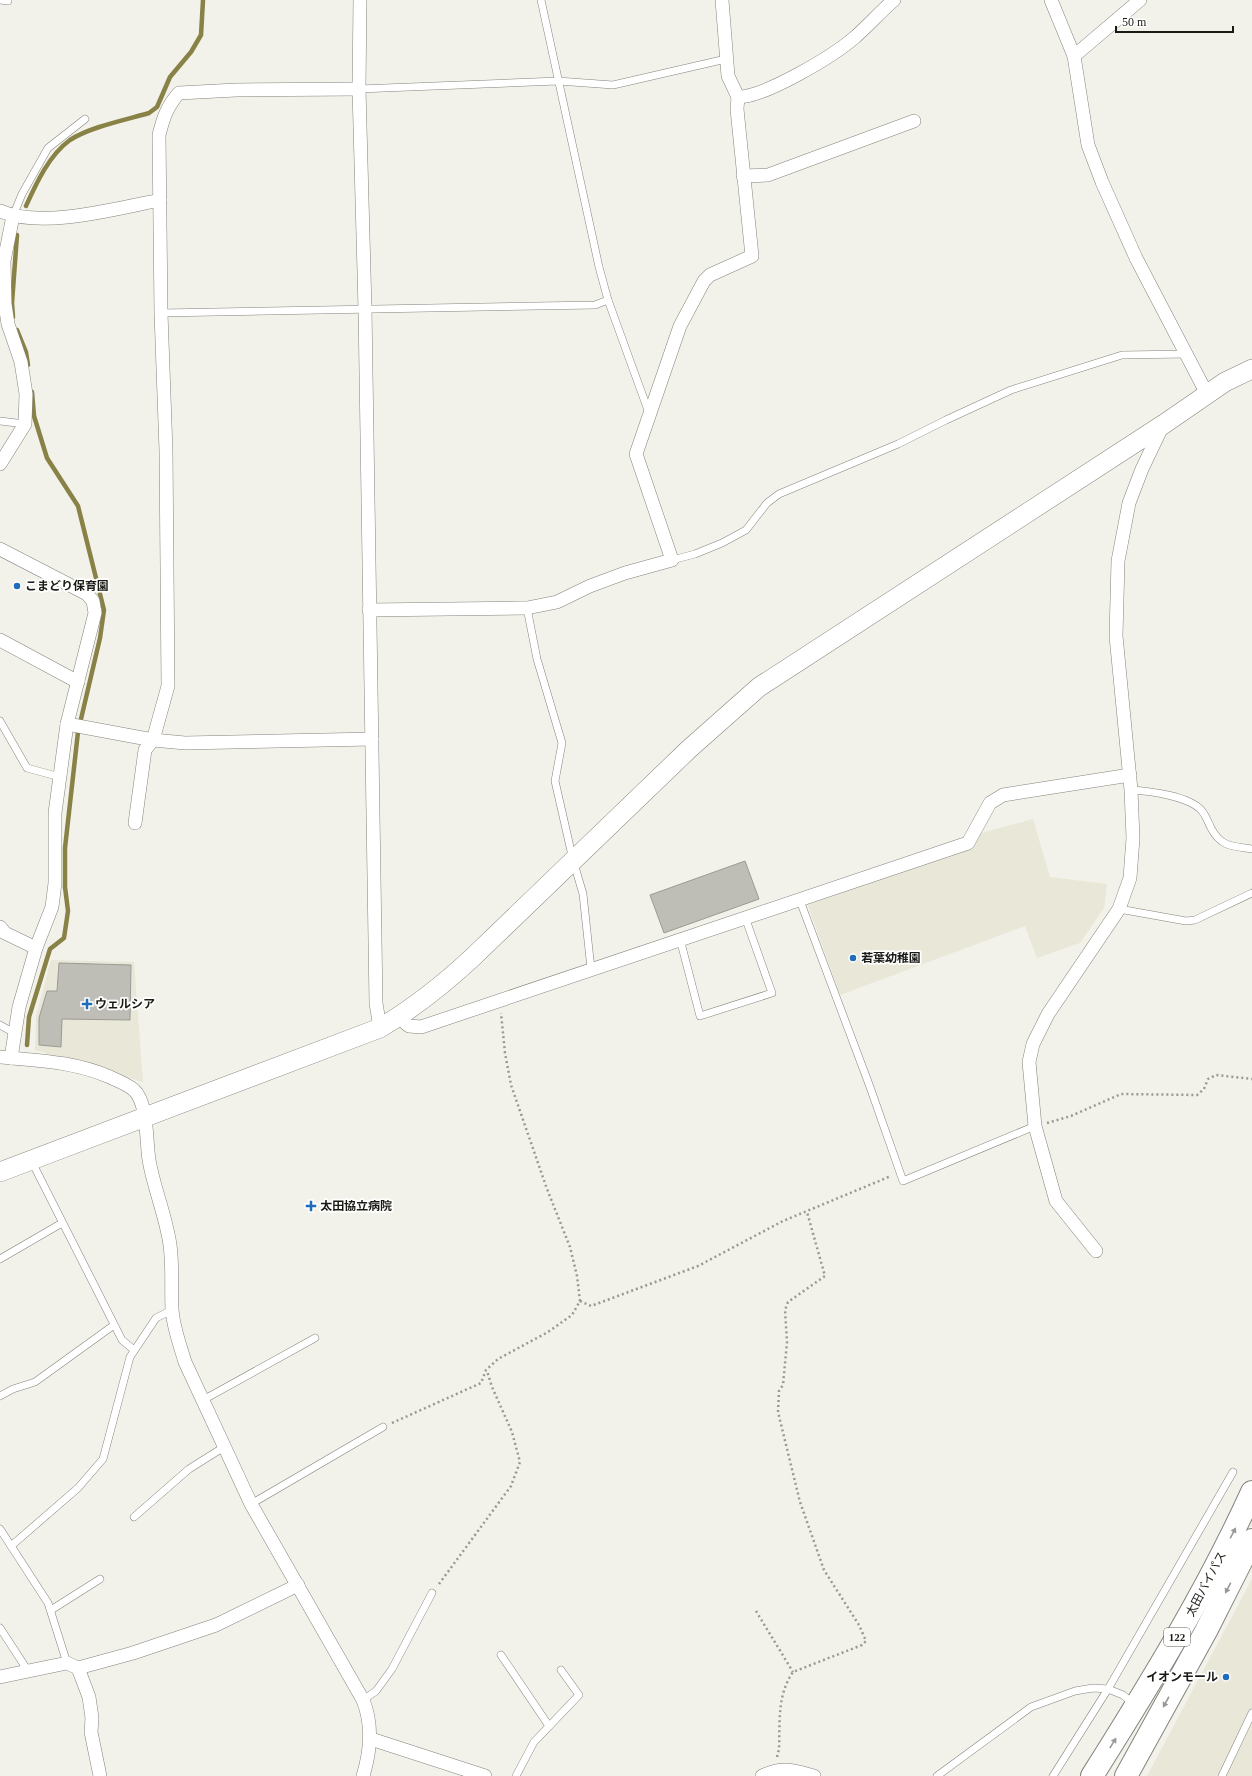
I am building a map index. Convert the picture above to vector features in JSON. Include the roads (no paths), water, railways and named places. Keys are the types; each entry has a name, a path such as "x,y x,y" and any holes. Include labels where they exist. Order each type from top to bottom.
{"highway":[{"name":"太田バイパス","path":"1092,1776 1187,1621 1252,1492"},
{"name":"太田バイパス","path":"1126,1776 1206,1631 1252,1540"}],"street":[{"path":"360,0 359,89 365,309 376,1011 380,1028"},
{"path":"369,610 527,608 557,602 590,586 625,573 672,560 636,454 680,326 704,281 710,275 752,256 737,109 738,97 728,76 725,21 722,0"},
{"path":"738,97 748,97 770,88 822,59 853,38 894,0"},
{"path":"1052,0 1074,56 1088,145 1096,167 1136,258 1207,394"},
{"path":"1074,56 1140,0"},
{"path":"135,823 145,750 153,740 168,686 166,474 159,135 163,118 172,100 179,94 236,90 359,89"},
{"path":"744,176 768,175 914,121"},
{"path":"0,211 13,216 66,218 160,200"},
{"path":"0,464 24,424 26,394 21,362 8,324 5,304 4,261 13,216"},
{"path":"0,1172 144,1116 380,1028 398,1017 450,978 689,749 759,686 1164,424 1224,382 1252,370"},
{"path":"1096,1251 1056,1201 1036,1126 1029,1062 1033,1044 1048,1014 1119,909 1130,878 1133,838 1132,790 1116,636 1118,561 1129,504 1142,469 1164,424"},
{"path":"0,549 88,594 93,601 95,613 68,724 60,777 55,813 55,883 52,907 36,948 19,1007 16,1034 6,1058 48,1060 70,1064 99,1073 123,1082 133,1089 143,1104 149,1162 168,1229 171,1247 173,1275 172,1310 181,1348 224,1447 251,1504 367,1709 371,1739 368,1759 363,1776"},
{"path":"0,640 78,682"},
{"path":"68,724 153,740 185,743 372,739"},
{"path":"398,1017 409,1026 421,1027 968,842 990,803 1003,795 1130,776"},
{"path":"0,926 5,933 36,948"},
{"path":"0,1678 28,1671 72,1665 133,1653 216,1625 298,1585"},
{"path":"72,1665 89,1698 92,1718 91,1732 100,1776"},
{"path":"371,1739 485,1776"},
{"path":"768,1773 786,1769 814,1776"}],"lane":[{"path":"0,0 8,1"},
{"path":"541,0 599,267 608,300 650,415"},
{"path":"359,89 558,80 613,85 726,59"},
{"path":"13,216 22,194 48,148 85,119"},
{"path":"162,313 595,305 608,300"},
{"path":"672,560 722,543 746,530 767,503 779,494 898,444 1011,390 1122,355 1187,354"},
{"path":"0,421 24,424"},
{"path":"527,608 537,659 562,743 555,781 573,860 583,894 591,969"},
{"path":"0,721 27,768 60,777"},
{"path":"1132,790 1157,792 1187,802 1202,810 1218,840 1228,845 1252,849"},
{"path":"1119,909 1186,921 1195,920 1252,893"},
{"path":"799,898 870,1087 902,1181 1036,1126"},
{"path":"680,939 700,1016 772,993 745,917"},
{"path":"0,1025 16,1034"},
{"path":"31,1160 122,1340 134,1350"},
{"path":"0,1260 62,1223"},
{"path":"11,1546 78,1488 103,1459 130,1357 156,1318 172,1310"},
{"path":"0,1396 13,1389 35,1382 114,1325"},
{"path":"203,1400 316,1338"},
{"path":"251,1504 383,1427"},
{"path":"134,1517 189,1469 224,1447"},
{"path":"1053,1776 1108,1689 1233,1472"},
{"path":"0,1529 48,1603 72,1665"},
{"path":"51,1610 100,1579"},
{"path":"363,1700 376,1691 392,1669 432,1593"},
{"path":"0,1628 28,1671"},
{"path":"501,1655 549,1726"},
{"path":"516,1776 534,1742 579,1696 561,1670"},
{"path":"937,1776 1031,1707 1075,1692 1093,1688 1108,1689 1123,1695 1136,1706"},
{"path":"1222,1776 1252,1714"}],"waterway":[{"path":"26,206 44,170 62,146 78,135 87,131 149,113 157,107 170,77 191,52 201,35 203,0"},
{"path":"13,317 12,303 17,235"},
{"path":"17,330 26,352 28,365"},
{"path":"32,392 34,416 47,458 78,506 104,610 100,638 81,719"},
{"path":"27,1045 29,1017 50,949 64,938 68,911 65,887 65,848 78,732"}],"place":[{"name":"こまどり保育園","path":"17,586"},
{"name":"若葉幼稚園","path":"853,958"},
{"name":"ウェルシア","path":"87,1004"},
{"name":"太田協立病院","path":"311,1206"},
{"name":"イオンモール","path":"1226,1677"}]}
